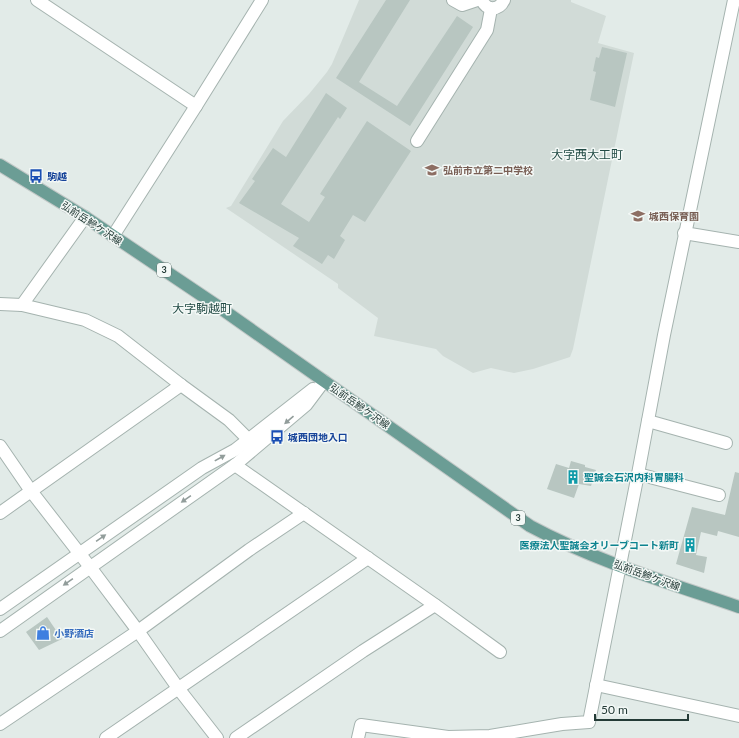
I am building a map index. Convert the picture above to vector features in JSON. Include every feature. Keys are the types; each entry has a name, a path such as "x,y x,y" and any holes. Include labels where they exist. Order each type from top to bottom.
{"main road":[{"name":"弘前岳鰺ケ沢線","path":"0,165 85,217 216,305 530,526 559,542 739,607"}],"street":[{"path":"37,0 196,106"},
{"path":"113,236 262,0"},
{"path":"453,0 462,5 477,0"},
{"path":"482,0 484,6 491,9 499,7 504,0"},
{"path":"358,738 361,725 448,737 490,736 562,724 589,722 684,233 734,0"},
{"path":"417,141 487,30 491,9"},
{"path":"22,306 85,217"},
{"path":"684,233 739,242"},
{"path":"0,304 22,306 85,320 118,336 229,420 248,439"},
{"path":"0,609 202,468 236,450 324,380"},
{"path":"0,631 235,465 306,405 324,380"},
{"path":"0,513 181,385"},
{"path":"648,421 726,443"},
{"path":"0,446 31,491 90,567 178,688 217,738"},
{"path":"235,465 500,652"},
{"path":"638,474 719,495"},
{"path":"0,724 138,631 249,550 304,514"},
{"path":"106,738 368,558"},
{"path":"236,738 363,651 435,605"},
{"path":"596,685 739,716"}],"shaded area":[{"name":"弘前市立第二中学校","path":"359,0 571,0 571,2 606,16 598,43 634,53 573,349 570,357 533,369 514,373 491,368 473,373 443,356 436,349 374,336 378,318 338,288 338,284 226,208 231,206 283,121 309,94 327,72 332,64"}],"building":[{"path":"386,0 410,0 359,82 397,106 457,16 473,27 410,126 336,78"},
{"path":"602,47 627,53 615,107 590,100 596,72 593,71 596,57 599,58"},
{"path":"326,93 347,108 340,119 338,117 281,204 309,222 325,197 320,194 367,121 411,151 365,222 353,215 340,236 345,240 334,259 328,255 322,264 293,246 299,238 239,203 255,181 252,179 273,148 286,157"},
{"name":"聖誠会石沢内科胃腸科","path":"571,461 596,470 591,486 579,484 574,498 547,489 556,464 569,468"},
{"name":"医療法人聖誠会オリーブコート新町","path":"735,472 739,473 739,537 718,531 717,536 701,532 696,555 707,557 704,573 676,564 692,507 725,515"},
{"name":"小野酒店","path":"47,617 62,639 39,650 26,632"}],"place":[{"name":"弘前市立第二中学校","path":"432,170"},
{"name":"駒越","path":"36,176"},
{"name":"城西保育園","path":"638,216"},
{"name":"城西団地入口","path":"277,437"},
{"name":"聖誠会石沢内科胃腸科","path":"573,477"},
{"name":"医療法人聖誠会オリーブコート新町","path":"690,545"},
{"name":"小野酒店","path":"43,633"}],"district":[{"name":"大字西大工町","path":"587,155"},
{"name":"大字駒越町","path":"202,309"}]}
